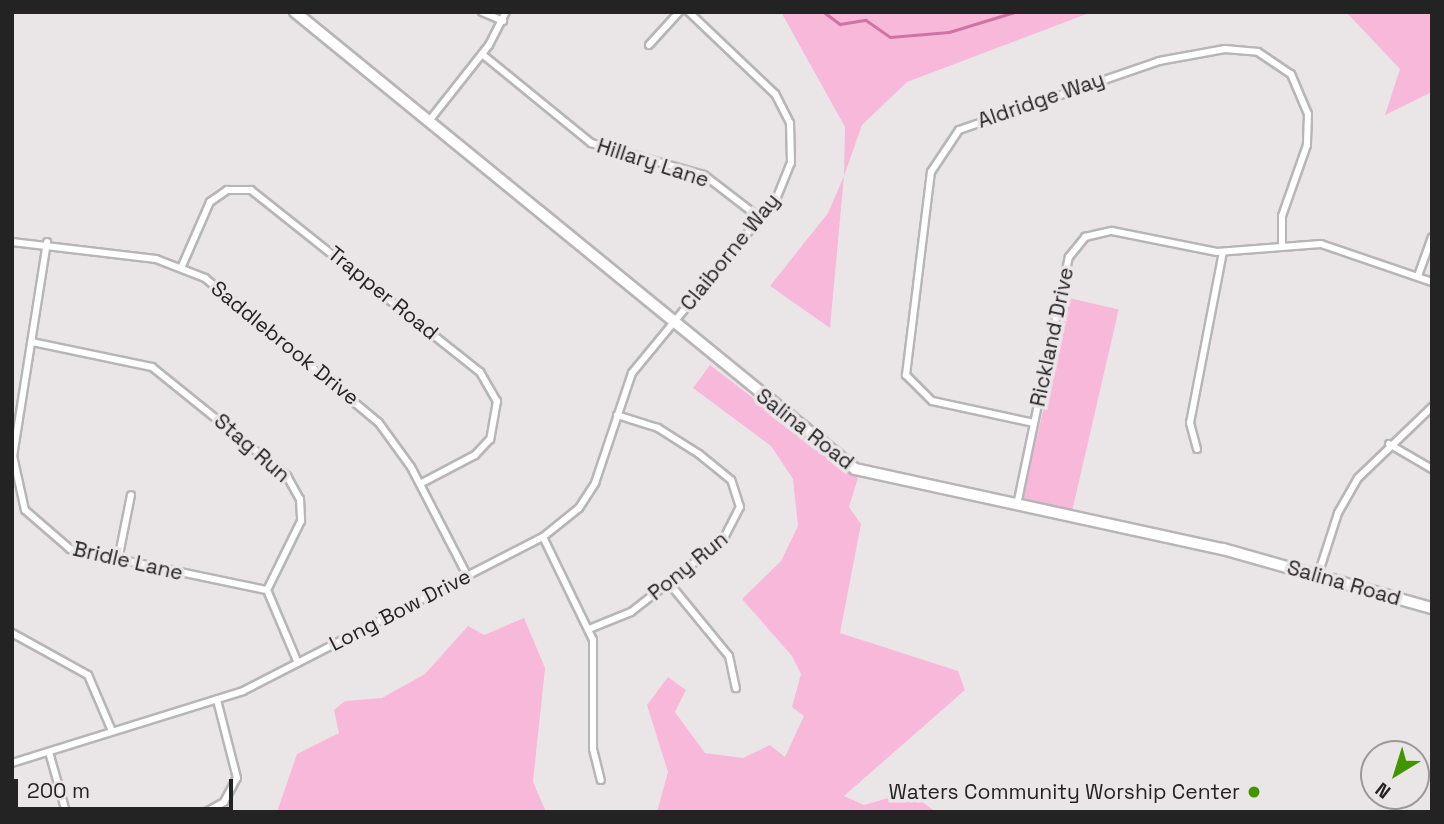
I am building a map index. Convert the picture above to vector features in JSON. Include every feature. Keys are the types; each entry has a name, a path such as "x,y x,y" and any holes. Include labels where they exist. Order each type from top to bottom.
{"street":[{"name":"Salina Road","path":"295,12 855,469 1318,575 1432,608"},
{"path":"482,12 503,21"},
{"path":"429,121 482,54 506,12"},
{"path":"649,45 679,12"},
{"name":"Claiborne Way","path":"673,323 760,218 789,173 789,123 768,85 689,12"},
{"name":"Aldridge Way","path":"1034,423 932,401 914,388 905,370 931,172 943,145 964,127 1159,61 1233,49 1264,55 1294,79 1309,119 1282,216 1282,246"},
{"name":"Hillary Lane","path":"482,54 591,143 704,175 760,218"},
{"name":"Trapper Road","path":"182,265 210,202 226,190 251,190 480,372 497,407 490,439 475,455 420,484"},
{"name":"Rickland Drive","path":"1017,505 1069,257 1078,243 1112,231 1223,252 1282,246 1329,246 1432,282"},
{"path":"1418,276 1432,237"},
{"name":"Saddlebrook Drive","path":"12,242 47,242 182,265 368,411 420,484 467,575"},
{"name":"Bridle Lane","path":"47,242 13,447 17,492 31,519 54,541 118,560 267,590"},
{"path":"1197,449 1190,423 1223,252"},
{"name":"Long Bow Drive","path":"12,763 217,700 298,663 543,537 591,491 632,373 673,323"},
{"name":"Stag Run","path":"32,342 152,367 287,476 300,499 301,521 267,590"},
{"path":"1318,575 1344,500 1389,444 1432,407"},
{"name":"Pony Run","path":"589,629 631,612 734,528 738,493 725,474 673,435 617,415"},
{"path":"1389,444 1432,470"},
{"path":"118,560 131,495"},
{"path":"543,537 589,629 596,668 593,749 601,780"},
{"path":"669,583 729,656 736,688"},
{"path":"267,590 298,663"},
{"path":"12,633 88,675 112,732"},
{"path":"206,812 229,797 237,778 217,700"},
{"path":"49,752 66,812"}],"shaded area":[{"path":"781,12 1092,12 907,82 862,125 844,176 845,127"},
{"path":"1346,12 1432,12 1432,92 1385,115 1400,69"},
{"path":"844,176 830,328 770,286 828,213"},
{"path":"1069,298 1119,309 1072,511 1022,500"},
{"path":"710,365 858,478 849,507 861,524 840,633 958,671 965,690 844,796 864,805 909,792 936,812 657,812 668,772 647,705 668,677 686,690 675,712 705,753 743,758 770,745 785,757 804,716 792,707 801,674 792,656 742,599 781,561 798,526 793,479 771,446 693,388"},
{"path":"524,618 545,668 533,782 546,812 277,812 297,754 339,733 334,710 345,701 382,698 425,674 468,626 484,635"}],"waterway":[{"path":"824,12 840,24 866,20 890,37 949,32 1015,12"}],"place":[{"name":"Waters Community Worship Center","path":"1254,792"}]}
